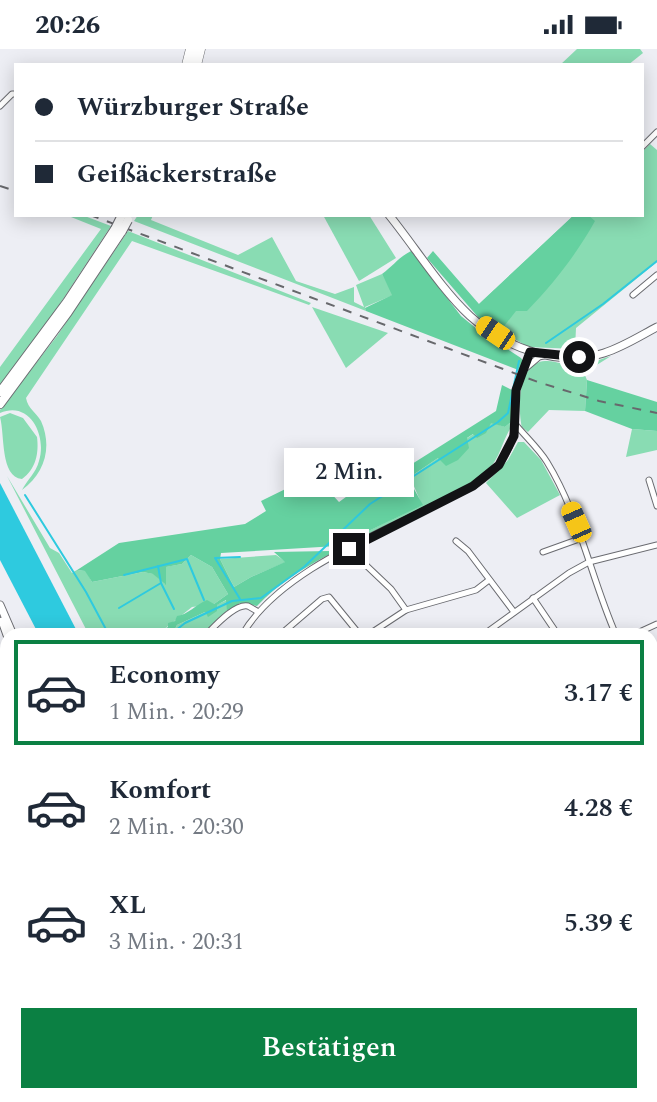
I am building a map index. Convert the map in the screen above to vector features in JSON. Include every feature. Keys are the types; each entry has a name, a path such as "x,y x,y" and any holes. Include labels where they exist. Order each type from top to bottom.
{"main road":[{"path":"0,404 68,313 125,217"},
{"path":"0,392 118,230"}],"street":[{"path":"0,106 14,94"},
{"path":"644,145 657,132"},
{"path":"391,217 464,310 495,333 530,352 579,357 606,353 657,327"},
{"path":"633,295 657,275"},
{"path":"247,628 274,596 296,580 349,549 481,481 499,465 514,436 516,390 530,352"},
{"path":"523,370 539,357 547,355"},
{"path":"516,425 552,471 582,538 613,628"},
{"path":"514,436 528,439"},
{"path":"649,480 657,506"},
{"path":"543,552 582,538"},
{"path":"456,541 468,551 514,612"},
{"path":"492,628 569,573 589,562 657,545"},
{"path":"349,549 391,589 406,610"},
{"path":"379,628 406,610 476,590 489,580"},
{"path":"288,628 316,603 329,597 354,628"},
{"path":"533,598 553,628"},
{"path":"0,605 10,628"},
{"path":"213,628 222,618 241,606 248,606 258,612"}],"green space":[{"path":"577,49 640,49 643,53 630,63 562,63"},
{"path":"650,144 657,150 657,262 576,328 575,349 528,347 513,338 479,304 572,217 644,217 644,150"},
{"path":"71,217 87,217 111,226 48,322 0,387 0,367 101,229"},
{"path":"137,217 152,217 151,220 238,255 272,237 296,281 335,294 354,287 354,302 364,307 356,285 382,274 393,295 365,307 366,311 134,221"},
{"path":"324,217 370,217 396,258 359,281"},
{"path":"572,217 590,217 595,221 546,290 527,311 516,311 501,330 478,317 427,258 433,251 479,304"},
{"path":"128,231 311,303 309,305 132,241 26,398 45,431 46,450 41,468 30,484 22,490 39,461 41,451 38,431 28,416 20,411 0,413 0,410 57,336"},
{"path":"411,251 461,316 521,358 521,371 366,311 365,308 392,295 382,274"},
{"path":"312,307 388,333 346,368"},
{"path":"611,356 584,373 587,380 585,411 549,410 528,432 522,427 520,398 524,378 529,369 545,361 578,366"},
{"path":"587,380 657,402 657,431 632,429 585,411"},
{"path":"502,385 514,391 511,422 505,427 491,423 486,433 477,438 473,434 467,438 469,448 458,460 446,466 438,458 410,477 423,505 337,546 221,553 220,559 234,587 285,562 274,552 329,551 330,554 291,577 257,606 240,603 227,611 226,600 217,605 217,611 208,617 205,612 176,628 166,628 177,616 207,600 214,604 228,594 212,567 191,555 182,564 166,567 166,585 153,574 143,572 92,582 85,571 77,570 119,543 245,524 266,511 261,501 314,475 339,502 368,481 385,481 496,411"},
{"path":"10,413 23,418 37,437 36,460 22,479 15,477 10,471 5,454 0,417"},
{"path":"491,422 505,427 511,422 511,427 495,461 476,481 348,546 337,546 422,505 410,477"},
{"path":"632,429 657,431 657,450 626,457"},
{"path":"518,442 524,442 541,460 560,495 517,518 486,483 508,460"},
{"path":"7,476 50,548 59,553 72,573 77,570 86,571 92,582 143,572 154,574 165,584 165,567 182,564 191,555 212,567 228,594 214,604 192,607 166,628 85,628"},
{"path":"276,555 286,562 234,587 220,559"},
{"path":"227,600 227,611 209,628 176,628 205,612 208,616 216,605"}],"water":[{"path":"0,483 75,628 35,628 0,560"}],"waterway":[{"path":"546,343 603,304 657,261"},
{"path":"179,628 232,601 261,598 304,567 370,504 498,422 508,413 519,361"},
{"path":"25,495 86,592 105,628"},
{"path":"240,557 215,558 240,599"},
{"path":"124,575 187,559 204,600"},
{"path":"158,566 161,583 174,609"},
{"path":"119,608 161,583"}],"railway":[{"path":"0,186 14,190"},
{"path":"95,217 538,382 599,401 657,413"}],"route":[{"path":"349,549 473,486 499,465 514,436 516,390 530,352 579,357"}]}
